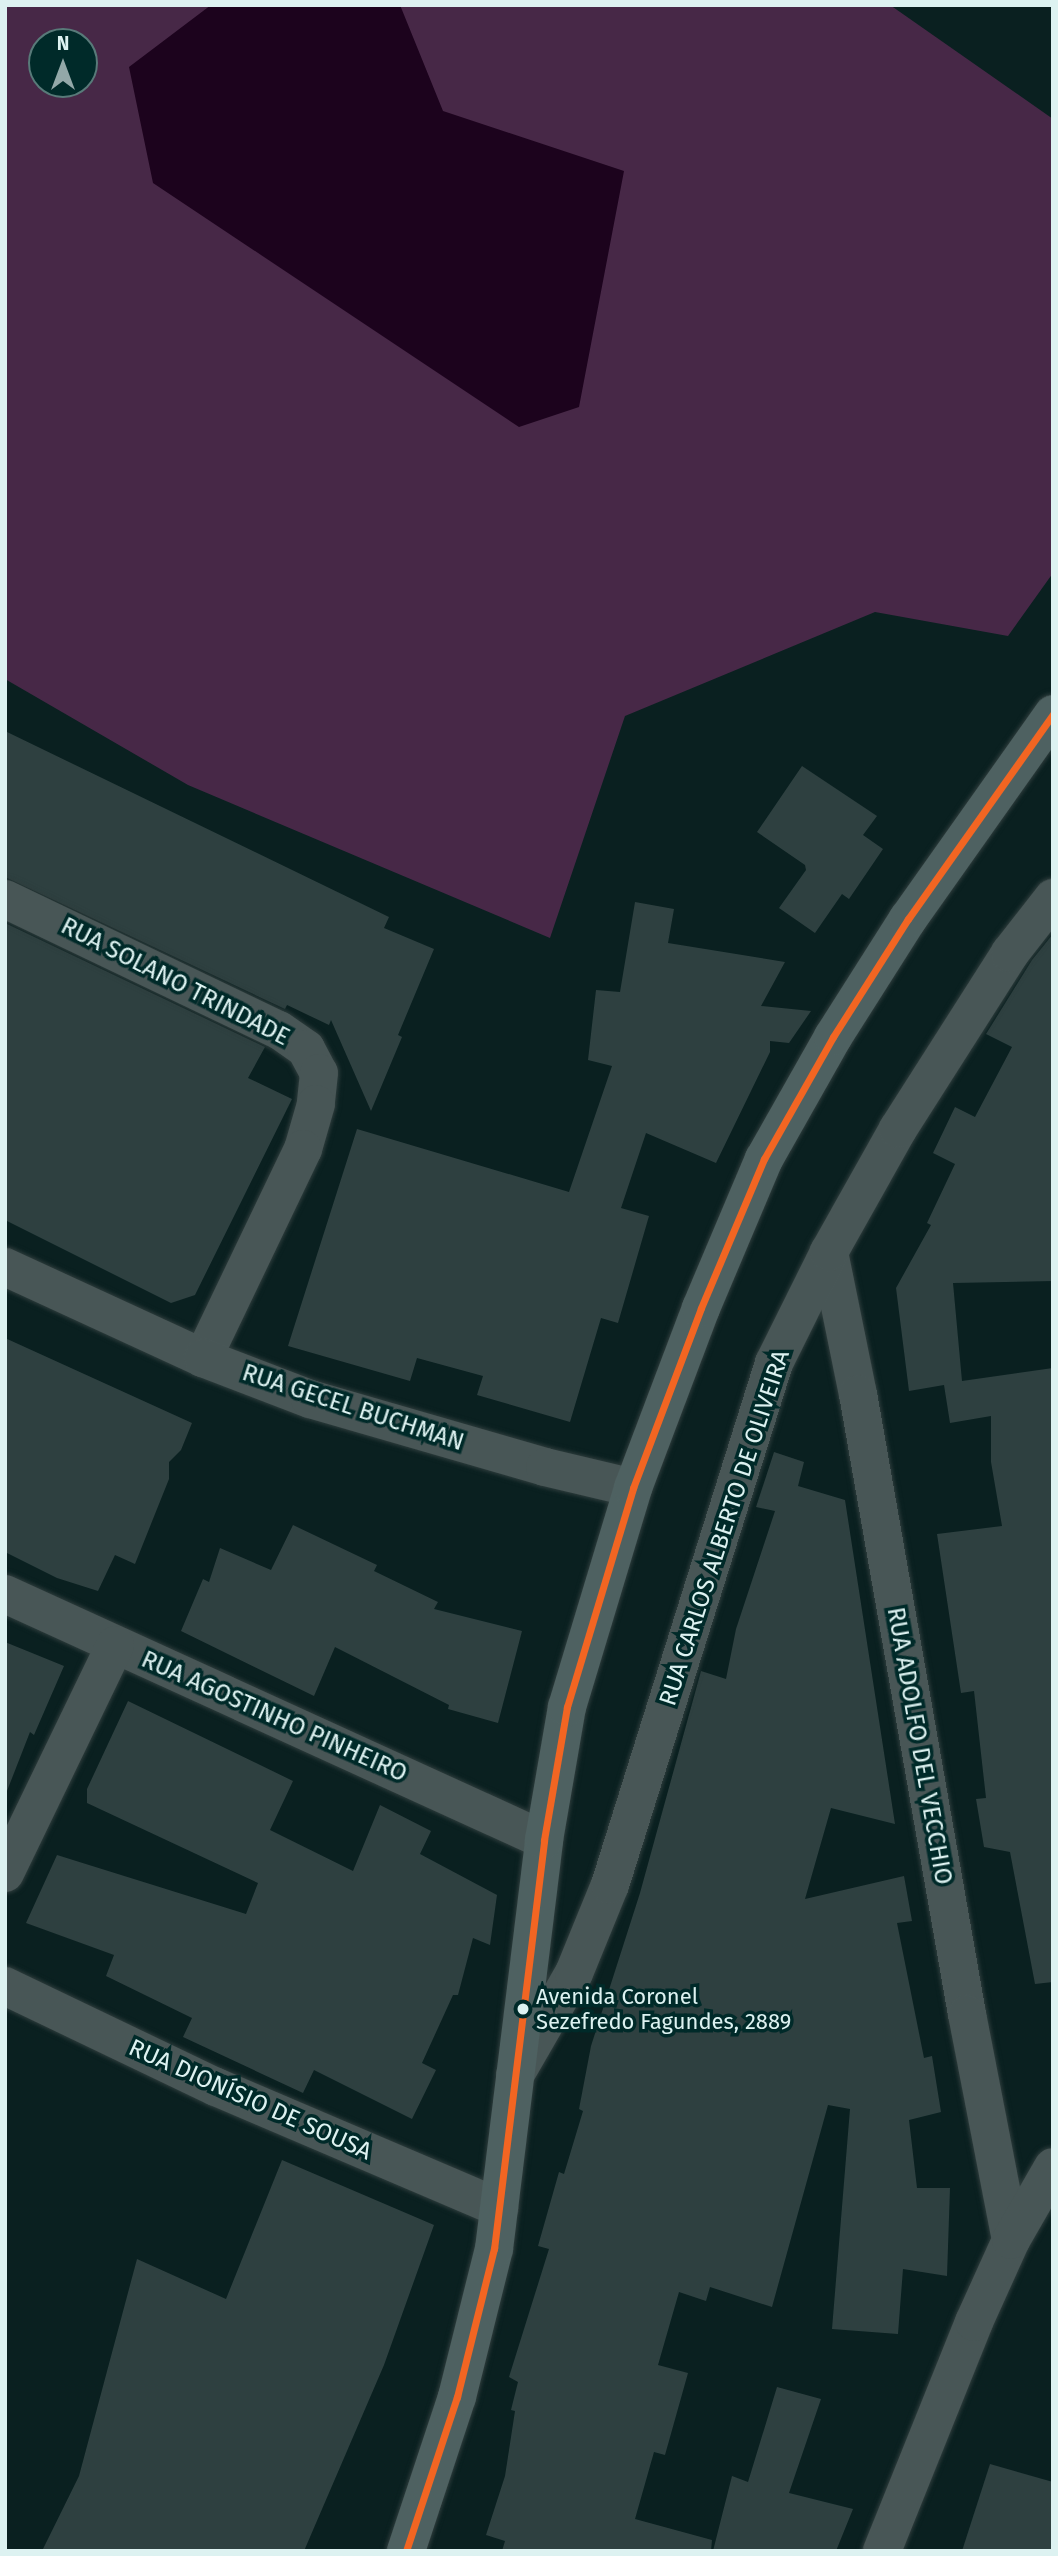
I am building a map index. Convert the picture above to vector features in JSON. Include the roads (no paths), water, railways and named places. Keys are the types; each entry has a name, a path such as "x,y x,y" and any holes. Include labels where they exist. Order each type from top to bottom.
{"main road":[{"path":"406,2551 457,2397 494,2249 544,1840 567,1707 633,1488 701,1308 764,1159 833,1037 908,919 1053,714"}],"street":[{"name":"RUA SOLANO TRINDADE","path":"5,898 279,1030 306,1049 319,1073 316,1104 303,1149 203,1358"},
{"name":"RUA CARLOS ALBERTO DE OLIVEIRA","path":"515,2076 574,1973 610,1885 774,1363 829,1252 898,1129 1010,953 1053,898"},
{"name":"RUA ADOLFO DEL VECCHIO","path":"829,1252 858,1394 962,1988 1011,2240"},
{"name":"RUA GECEL BUCHMAN","path":"5,1267 203,1358 310,1399 545,1467 633,1488"},
{"name":"RUA AGOSTINHO PINHEIRO","path":"5,1594 544,1840"},
{"path":"5,1873 115,1645"},
{"name":"RUA DIONÍSIO DE SOUSA","path":"5,1986 216,2087 499,2208"},
{"path":"882,2551 974,2322 1011,2240 1053,2167"}],"place":[{"name":"Avenida Coronel Sezefredo Fagundes, 2889","path":"523,2009"}]}
